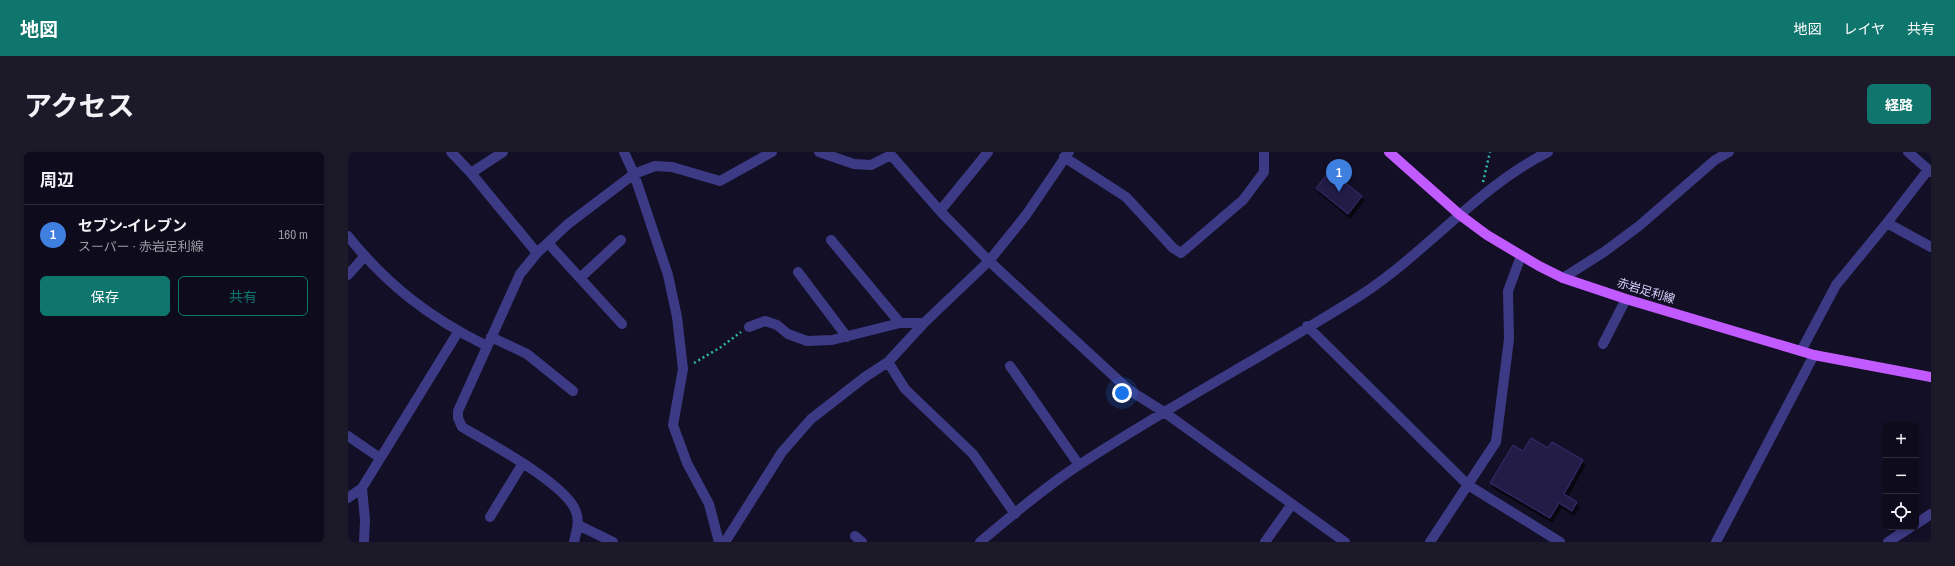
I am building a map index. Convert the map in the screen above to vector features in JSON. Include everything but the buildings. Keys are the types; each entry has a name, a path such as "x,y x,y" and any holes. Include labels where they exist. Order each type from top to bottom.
{"main road":[{"name":"赤岩足利線","path":"1389,152 1460,214 1487,235 1521,256 1563,278 1626,299 1814,355 1931,377"}],"street":[{"path":"451,152 471,173 537,253"},
{"path":"471,173 503,152"},
{"path":"624,152 634,174 668,275 677,317 683,369 673,426 687,463 709,504 719,542"},
{"path":"574,542 578,525 576,512 568,498 523,463 462,427 458,418 458,411 520,274 537,253 568,224 634,174 655,166 672,166 720,181 772,152"},
{"path":"819,152 854,164 865,165 871,165 891,155 940,211 989,261 1129,390 1164,412 1345,542"},
{"path":"940,211 988,152"},
{"path":"725,542 782,452 811,420 847,391 888,362 924,323 989,261 1026,215 1066,155 1126,197 1174,248 1181,253 1243,200 1264,172 1264,152"},
{"path":"980,542 1079,465 1164,412 1362,294 1486,192 1518,169 1548,152"},
{"path":"1563,278 1604,252 1639,226 1715,160 1729,152"},
{"path":"1801,351 1836,285 1929,171 1908,152"},
{"path":"1888,223 1931,247"},
{"path":"348,236 364,257 404,295 458,332 527,354 573,391"},
{"path":"580,278 621,240"},
{"path":"831,240 900,323"},
{"path":"548,243 622,324"},
{"path":"1430,542 1496,442 1509,339 1508,291 1521,256"},
{"path":"348,275 364,257"},
{"path":"798,272 847,336"},
{"path":"1603,344 1626,299"},
{"path":"749,326 765,322 777,325 788,334 807,341 832,340 900,323 924,323"},
{"path":"1307,326 1468,485 1560,542"},
{"path":"348,498 362,488 458,332"},
{"path":"1716,542 1814,355"},
{"path":"888,362 905,389 973,454 1015,514"},
{"path":"1010,366 1079,465"},
{"path":"348,436 380,458"},
{"path":"490,517 523,463"},
{"path":"362,488 365,520 364,542"},
{"path":"1265,542 1292,504"},
{"path":"1919,522 1931,514"},
{"path":"578,525 613,542"},
{"path":"1888,542 1906,530"}],"path":[{"path":"1486,192 1483,178 1490,152"},
{"path":"683,369 721,347 749,326"}],"place":[{"name":"セブン-イレブン","path":"1339,192"}]}
